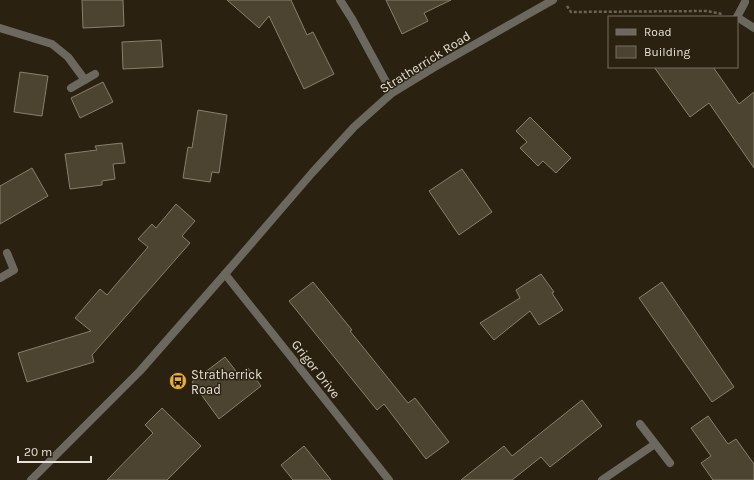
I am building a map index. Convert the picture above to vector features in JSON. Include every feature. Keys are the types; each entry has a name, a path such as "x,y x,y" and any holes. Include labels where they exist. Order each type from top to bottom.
{"street":[{"path":"340,0 352,19 392,93"},
{"name":"Stratherrick Road","path":"31,480 140,371 317,167 354,127 392,93 439,64 553,0"},
{"path":"737,16 744,2"},
{"path":"738,17 754,28"},
{"path":"0,28 52,44 68,57 85,80"},
{"path":"71,88 95,74"},
{"path":"0,278 14,270 7,253"},
{"name":"Grigor Drive","path":"225,274 389,480"},
{"path":"640,424 670,463"},
{"path":"602,480 655,444"}],"path":[{"path":"564,0 571,12 707,11 737,16"}],"building":[{"path":"82,0 123,0 124,26 83,28"},
{"path":"227,0 291,0 307,35 313,32 334,74 304,89 269,16 259,28"},
{"path":"386,0 451,0 424,13 428,21 402,34"},
{"path":"161,40 163,67 123,69 122,42"},
{"path":"655,68 714,68 739,104 754,92 754,168 709,103 690,117"},
{"path":"20,72 48,76 42,116 14,112"},
{"path":"103,82 113,102 80,118 71,98"},
{"path":"198,110 227,115 219,173 212,172 210,182 183,178 188,147 192,148"},
{"path":"530,117 571,158 556,173 543,161 538,166 520,148 527,142 516,131"},
{"path":"122,143 125,163 113,164 115,179 102,181 102,185 70,189 65,154 97,150 95,146"},
{"path":"32,168 48,196 0,224 0,186"},
{"path":"462,169 492,212 459,235 429,191"},
{"path":"176,204 195,221 182,236 190,243 92,355 94,362 27,382 18,353 91,331 75,318 100,289 107,295 148,247 138,239 152,224 156,228"},
{"path":"541,274 554,292 552,293 563,310 539,325 530,311 494,340 480,323 520,298 516,290"},
{"path":"313,282 408,403 415,398 449,442 426,459 384,404 377,410 289,301"},
{"path":"662,282 734,387 712,402 639,298"},
{"path":"225,357 239,375 248,368 261,386 219,419 192,382"},
{"path":"582,400 602,426 550,467 541,457 512,480 461,480 504,446 512,456"},
{"path":"162,408 201,446 167,480 107,480 153,433 145,425"},
{"path":"708,416 728,444 736,439 754,464 754,480 713,480 701,463 711,456 691,428"},
{"path":"304,446 331,480 293,480 281,465"}],"place":[{"name":"Stratherrick Road","path":"178,381"}]}
